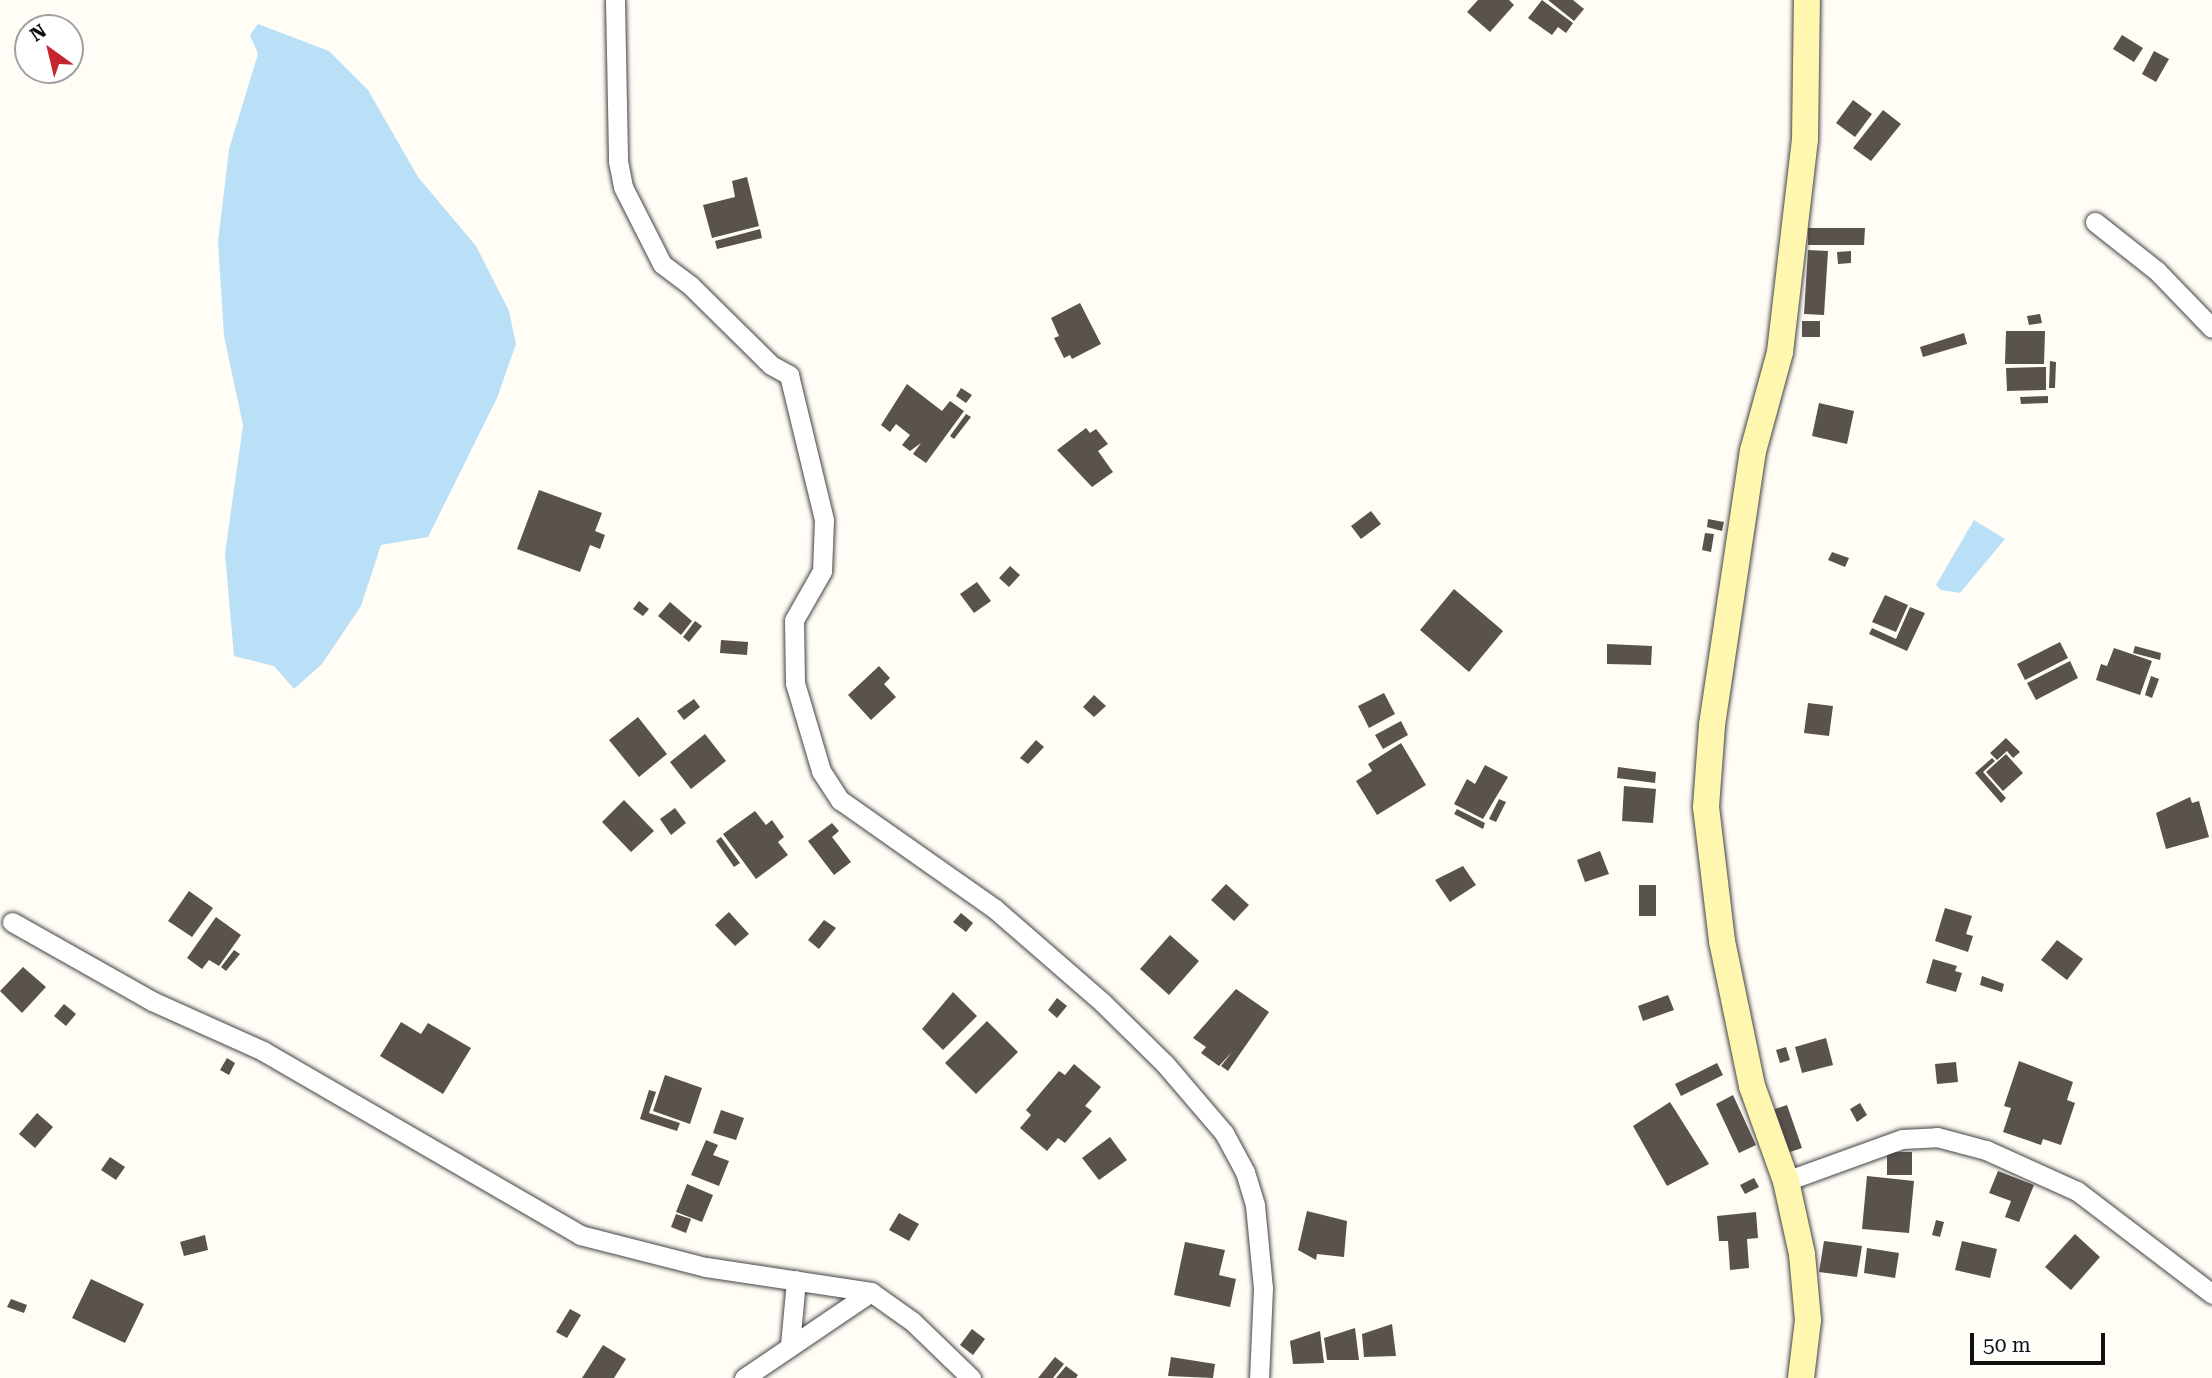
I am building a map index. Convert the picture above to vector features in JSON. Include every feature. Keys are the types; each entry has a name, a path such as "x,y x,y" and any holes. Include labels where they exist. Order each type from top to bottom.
{"street":[{"path":"615,0 618,160 623,187 662,264 691,286 771,365 789,375 824,520 822,571 794,620 795,683 821,771 840,800 995,909 1102,1002 1165,1064 1224,1133 1245,1172 1255,1205 1263,1288 1259,1378"},
{"path":"1801,1378 1808,1320 1806,1282 1786,1181 1749,1073 1721,941 1706,807 1712,724 1753,451 1780,352 1805,139 1807,0"},
{"path":"2095,222 2157,271 2212,328"},
{"path":"12,922 152,1001 263,1051 580,1235 706,1267 871,1292 912,1321 971,1378"},
{"path":"1786,1181 1902,1139 1937,1137 1974,1147 2077,1191 2212,1294"},
{"path":"790,1345 796,1280"},
{"path":"744,1378 871,1292"}],"water":[{"path":"258,24 329,51 368,90 418,177 476,246 509,311 516,344 497,398 428,537 381,545 361,606 322,664 294,689 274,666 234,656 225,554 243,425 224,336 218,242 229,149 258,54 250,35"},
{"path":"1974,520 2005,539 1960,593 1941,590 1936,585"}],"building":[{"path":"1478,0 1509,0 1514,5 1490,32 1467,12"},
{"path":"1542,0 1573,23 1566,33 1558,27 1552,35 1528,18"},
{"path":"1548,0 1573,0 1584,9 1574,21"},
{"path":"2122,35 2143,48 2134,62 2113,49"},
{"path":"2154,51 2169,59 2156,82 2142,74"},
{"path":"1853,100 1872,114 1855,137 1836,123"},
{"path":"1883,110 1901,124 1871,161 1853,148"},
{"path":"747,177 759,226 712,238 703,205 735,197 732,181"},
{"path":"1808,228 1865,228 1864,245 1808,245"},
{"path":"760,229 762,238 717,249 715,241"},
{"path":"1808,250 1828,251 1824,315 1804,314"},
{"path":"1851,251 1851,263 1838,264 1837,252"},
{"path":"1080,303 1101,344 1072,359 1070,355 1064,358 1054,338 1059,336 1051,318"},
{"path":"2040,314 2042,323 2029,325 2027,316"},
{"path":"1802,321 1820,321 1820,337 1802,337"},
{"path":"2006,331 2045,331 2044,364 2005,364"},
{"path":"1964,333 1967,344 1923,357 1920,347"},
{"path":"2050,361 2056,362 2055,388 2049,388"},
{"path":"2046,367 2046,390 2007,391 2006,368"},
{"path":"907,384 942,411 950,401 964,411 926,463 913,454 921,443 910,451 902,445 910,435 896,424 890,432 881,425"},
{"path":"961,388 972,395 966,403 956,396"},
{"path":"2048,396 2048,403 2021,404 2020,397"},
{"path":"1819,403 1854,411 1847,444 1812,436"},
{"path":"966,414 971,417 954,439 950,436"},
{"path":"1086,428 1090,433 1096,429 1108,444 1098,451 1113,472 1092,487 1057,450"},
{"path":"539,490 602,513 595,531 605,535 600,549 590,545 580,572 517,549"},
{"path":"1371,511 1381,524 1361,539 1351,526"},
{"path":"1708,519 1724,522 1722,531 1707,527"},
{"path":"1705,533 1714,534 1711,552 1702,550"},
{"path":"1832,552 1849,558 1845,567 1828,560"},
{"path":"1010,566 1020,575 1009,587 999,578"},
{"path":"977,582 991,601 974,613 960,594"},
{"path":"1454,589 1503,631 1469,672 1420,630"},
{"path":"1885,595 1908,605 1896,632 1872,622"},
{"path":"639,601 649,609 643,616 633,609"},
{"path":"670,602 692,621 681,635 658,616"},
{"path":"1910,607 1925,613 1907,651 1869,634 1872,628 1896,639"},
{"path":"695,621 702,626 689,642 683,637"},
{"path":"721,640 748,642 747,655 720,653"},
{"path":"2060,642 2068,658 2025,680 2017,664"},
{"path":"1607,644 1652,646 1651,665 1607,664"},
{"path":"2135,646 2161,653 2160,660 2133,653"},
{"path":"2114,648 2152,661 2140,695 2096,680 2101,664 2107,666"},
{"path":"2070,661 2078,678 2036,700 2027,683"},
{"path":"879,666 890,678 884,684 896,697 871,720 848,695"},
{"path":"2151,676 2159,679 2152,698 2145,695"},
{"path":"1384,693 1395,714 1369,728 1358,706"},
{"path":"1094,695 1106,706 1094,717 1083,707"},
{"path":"694,699 700,707 684,720 677,711"},
{"path":"1808,703 1833,706 1829,736 1804,733"},
{"path":"638,717 667,754 639,777 609,740"},
{"path":"1401,721 1408,735 1383,749 1375,735"},
{"path":"705,734 726,761 691,789 670,762"},
{"path":"2006,738 2020,752 2013,758 2007,751 1997,760 1990,753"},
{"path":"1036,740 1044,747 1028,764 1020,758"},
{"path":"1401,743 1426,785 1377,815 1356,781 1372,771 1368,764"},
{"path":"2006,754 2023,773 2003,791 1986,772"},
{"path":"1992,758 1995,761 1983,772 2006,798 2001,803 1975,773"},
{"path":"1485,765 1508,777 1483,819 1454,804 1467,779 1475,784"},
{"path":"1618,767 1656,772 1655,783 1617,778"},
{"path":"1624,786 1656,789 1653,823 1622,821"},
{"path":"2190,797 2192,803 2199,801 2209,837 2166,849 2156,813"},
{"path":"1499,799 1506,802 1496,822 1489,819"},
{"path":"624,800 654,831 631,852 602,822"},
{"path":"675,808 686,823 671,835 660,819"},
{"path":"1457,809 1485,823 1483,829 1454,814"},
{"path":"755,811 766,825 772,820 784,837 778,842 788,855 756,879 723,834"},
{"path":"832,823 839,831 832,837 851,862 834,875 808,841"},
{"path":"721,837 740,863 734,867 716,841"},
{"path":"1600,851 1609,874 1585,882 1577,860"},
{"path":"1463,866 1476,885 1450,902 1435,880"},
{"path":"1226,884 1249,905 1234,921 1211,900"},
{"path":"1639,885 1656,885 1656,916 1639,916"},
{"path":"189,891 213,908 192,937 168,921"},
{"path":"1945,908 1972,916 1966,934 1973,936 1968,952 1935,941"},
{"path":"729,912 749,934 735,946 715,925"},
{"path":"961,913 973,923 966,932 953,922"},
{"path":"216,917 241,935 219,966 209,960 202,969 187,958"},
{"path":"824,920 836,928 819,949 808,940"},
{"path":"1170,935 1199,961 1169,995 1140,969"},
{"path":"2057,940 2083,959 2067,980 2041,960"},
{"path":"234,950 240,954 226,971 221,967"},
{"path":"1933,959 1957,966 1955,971 1962,973 1956,992 1926,983"},
{"path":"23,967 46,987 22,1013 0,991"},
{"path":"1982,976 2004,984 2002,992 1980,985"},
{"path":"1236,989 1269,1012 1228,1071 1221,1066 1232,1052 1219,1066 1201,1053 1206,1047 1193,1038"},
{"path":"953,992 977,1016 943,1050 922,1029"},
{"path":"1668,995 1674,1010 1643,1021 1638,1006"},
{"path":"1057,998 1067,1006 1057,1018 1048,1010"},
{"path":"64,1004 76,1014 66,1026 54,1016"},
{"path":"987,1021 1018,1052 976,1094 945,1063"},
{"path":"401,1022 421,1034 428,1023 471,1048 443,1094 380,1056"},
{"path":"1826,1038 1833,1065 1802,1073 1795,1047"},
{"path":"1786,1047 1790,1060 1780,1063 1776,1050"},
{"path":"227,1058 235,1063 229,1075 220,1070"},
{"path":"2019,1061 2073,1082 2067,1100 2075,1103 2061,1145 2043,1139 2041,1145 2003,1132 2011,1108 2004,1106"},
{"path":"1956,1062 1958,1082 1937,1084 1935,1064"},
{"path":"1717,1063 1723,1075 1681,1096 1675,1084"},
{"path":"1074,1064 1101,1087 1085,1106 1092,1111 1065,1143 1058,1138 1047,1151 1020,1128 1031,1115 1026,1110 1059,1071 1065,1075"},
{"path":"665,1075 702,1088 690,1124 653,1111"},
{"path":"649,1090 656,1092 649,1113 680,1123 677,1131 640,1119"},
{"path":"1733,1095 1756,1145 1739,1153 1716,1104"},
{"path":"1670,1102 1709,1164 1667,1186 1633,1126"},
{"path":"1860,1103 1867,1115 1857,1122 1850,1109"},
{"path":"1787,1105 1802,1148 1784,1154 1769,1111"},
{"path":"721,1110 744,1118 736,1140 713,1133"},
{"path":"37,1113 53,1127 35,1148 19,1134"},
{"path":"1110,1137 1127,1160 1099,1180 1082,1158"},
{"path":"706,1140 718,1145 713,1155 729,1161 719,1186 691,1175"},
{"path":"1887,1152 1912,1152 1912,1175 1887,1175"},
{"path":"110,1157 125,1167 116,1180 101,1170"},
{"path":"1998,1171 2034,1185 2019,1222 2005,1217 2011,1201 1989,1193"},
{"path":"1867,1176 1914,1181 1909,1233 1862,1229"},
{"path":"1754,1178 1759,1187 1745,1194 1740,1185"},
{"path":"687,1184 713,1195 702,1222 676,1212"},
{"path":"1307,1211 1347,1221 1344,1257 1317,1254 1316,1260 1298,1250"},
{"path":"1756,1212 1758,1238 1747,1239 1749,1268 1730,1270 1728,1241 1719,1241 1717,1216"},
{"path":"899,1213 919,1224 909,1241 889,1230"},
{"path":"676,1214 691,1219 686,1233 671,1227"},
{"path":"1936,1220 1944,1222 1940,1237 1932,1235"},
{"path":"2075,1234 2100,1257 2071,1290 2045,1267"},
{"path":"205,1235 208,1250 184,1256 180,1242"},
{"path":"1824,1241 1862,1246 1857,1277 1819,1272"},
{"path":"1962,1241 1997,1249 1990,1278 1955,1270"},
{"path":"1185,1242 1225,1250 1219,1275 1236,1279 1230,1307 1174,1295"},
{"path":"1867,1248 1899,1253 1895,1278 1864,1273"},
{"path":"91,1279 144,1304 125,1343 72,1318"},
{"path":"11,1299 27,1305 24,1313 7,1307"},
{"path":"570,1309 581,1315 567,1338 556,1332"},
{"path":"1392,1324 1396,1356 1364,1357 1362,1334"},
{"path":"1355,1328 1359,1360 1327,1360 1324,1338"},
{"path":"972,1329 985,1339 973,1355 960,1345"},
{"path":"1320,1331 1324,1363 1293,1364 1290,1341"},
{"path":"603,1345 626,1359 614,1378 582,1378"},
{"path":"1055,1357 1064,1364 1053,1378 1038,1378"},
{"path":"1171,1357 1215,1364 1213,1378 1168,1376"},
{"path":"1066,1366 1078,1375 1076,1378 1056,1378"}]}
